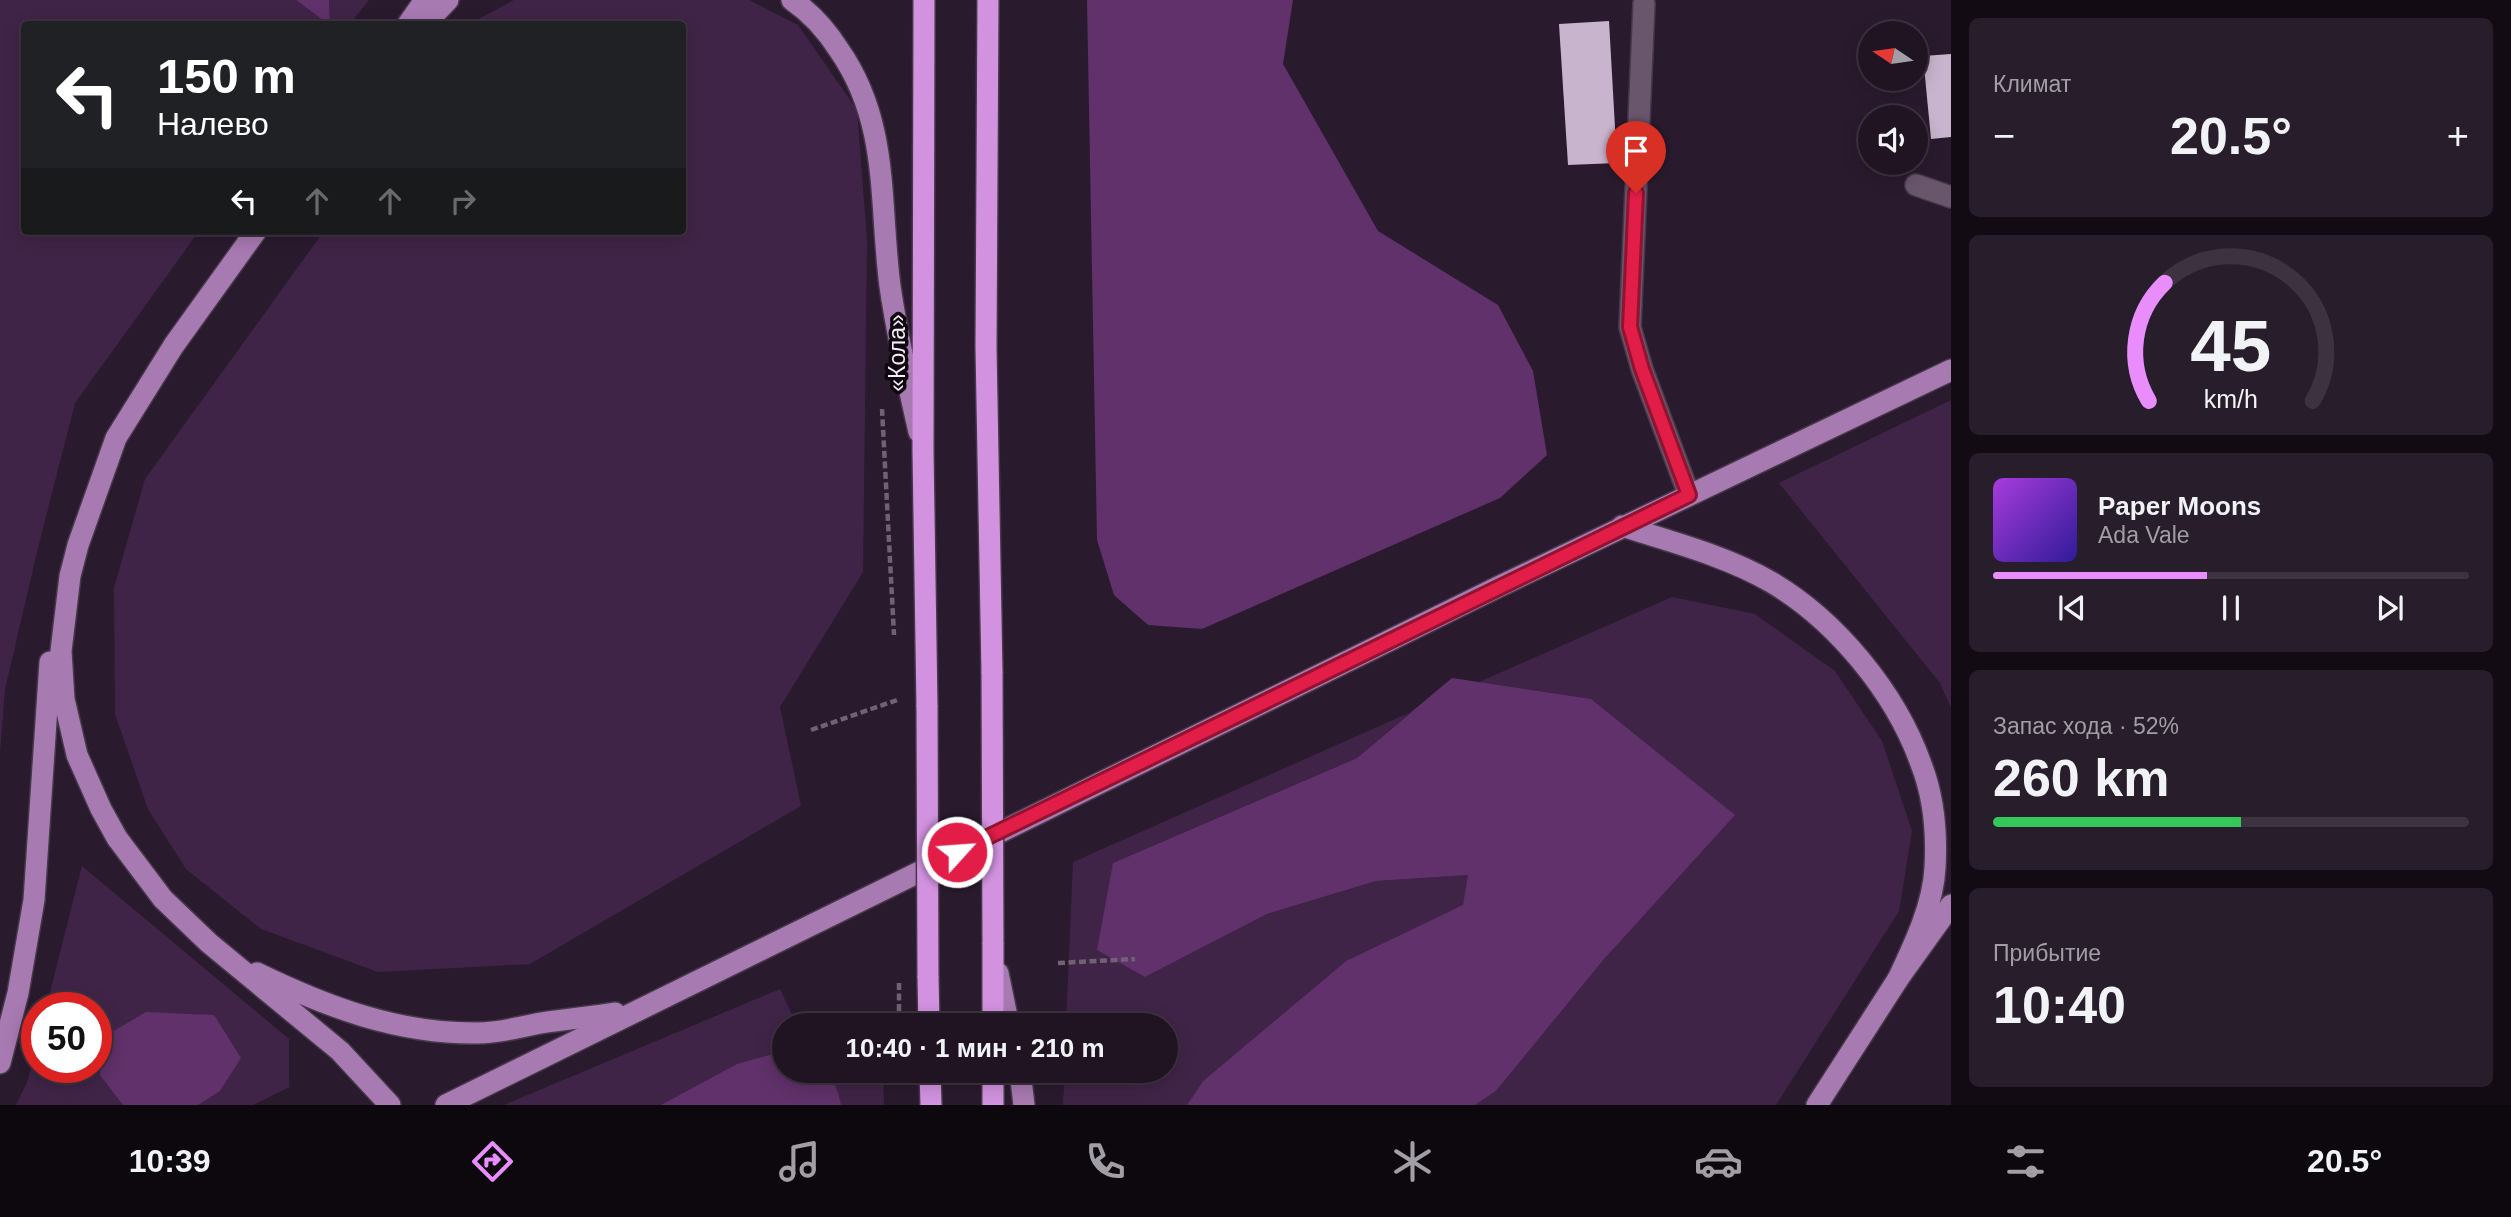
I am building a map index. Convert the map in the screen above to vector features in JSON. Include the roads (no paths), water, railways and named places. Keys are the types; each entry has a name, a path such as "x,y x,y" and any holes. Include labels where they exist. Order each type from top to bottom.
{"highway":[{"name":"«Кола»","path":"924,0 923,451 929,1013"},
{"path":"988,0 986,347 992,673 993,1013"},
{"path":"930,1083 930,1105"},
{"path":"993,1083 993,1105"}],"main road":[{"path":"410,21 425,0"},
{"path":"428,21 448,0"},
{"path":"792,0 803,7 831,37 855,72 867,104 877,140 882,175 889,283 898,342 923,451"},
{"path":"254,235 174,345 116,438 78,545 64,607 61,675 77,755 117,838 140,869 185,922 340,1051 390,1105"},
{"path":"446,1105 1622,526 1951,370"},
{"path":"0,1063 18,993 34,900 51,638 57,593 73,534 99,483"},
{"path":"1622,526 1732,564 1770,581 1804,603 1839,637 1884,692 1922,764 1934,818 1935,871 1930,896 1914,945 1898,979"},
{"path":"1817,1105 1898,979 1951,905"},
{"path":"993,943 1006,1013"},
{"path":"233,962 343,1011 430,1031 510,1031 539,1023 638,1009"},
{"path":"1021,1083 1024,1105"}],"lane":[{"path":"1644,4 1630,327 1642,369 1689,495"},
{"path":"1916,185 1951,197"}]}
